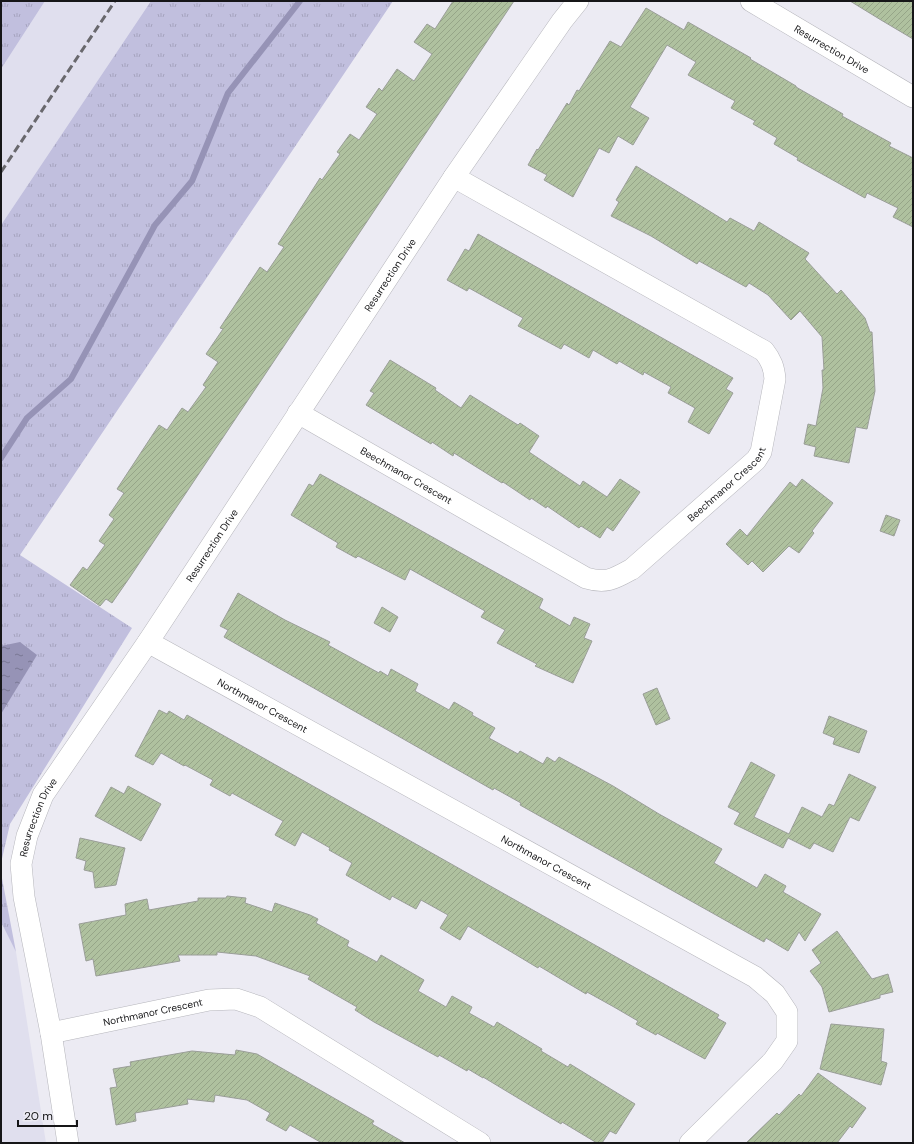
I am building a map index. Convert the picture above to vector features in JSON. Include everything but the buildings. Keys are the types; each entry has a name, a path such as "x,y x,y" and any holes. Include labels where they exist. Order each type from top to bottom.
{"street":[{"name":"Resurrection Drive","path":"68,1143 51,1033 24,897 21,864 27,836 43,795 148,642 454,177 562,21 578,1"},
{"name":"Resurrection Drive","path":"751,1 913,98"},
{"name":"Beechmanor Crescent","path":"298,413 586,578 600,582 617,577 632,569 756,460 761,452 775,379 771,360 764,351 454,177"},
{"name":"Northmanor Crescent","path":"148,642 755,977 775,994 787,1012 787,1041 773,1061 690,1143"},
{"name":"Northmanor Crescent","path":"51,1033 209,1000 236,999 260,1008 480,1143"}],"shaded area":[{"path":"45,1 151,1 1,225 1,69"},
{"path":"1,922 16,952 46,1143 1,1143"}],"green space":[{"path":"1,1 45,1 1,69"},
{"path":"151,1 393,1 20,555 132,628 10,824 1,863 1,225"},
{"path":"1,873 16,952 1,922"}],"water":[{"path":"20,642 37,655 1,714 1,646"}],"waterway":[{"path":"1,458 27,418 71,379 155,225 192,181 228,93 300,1"}],"railway":[{"path":"1,172 115,1"}]}
